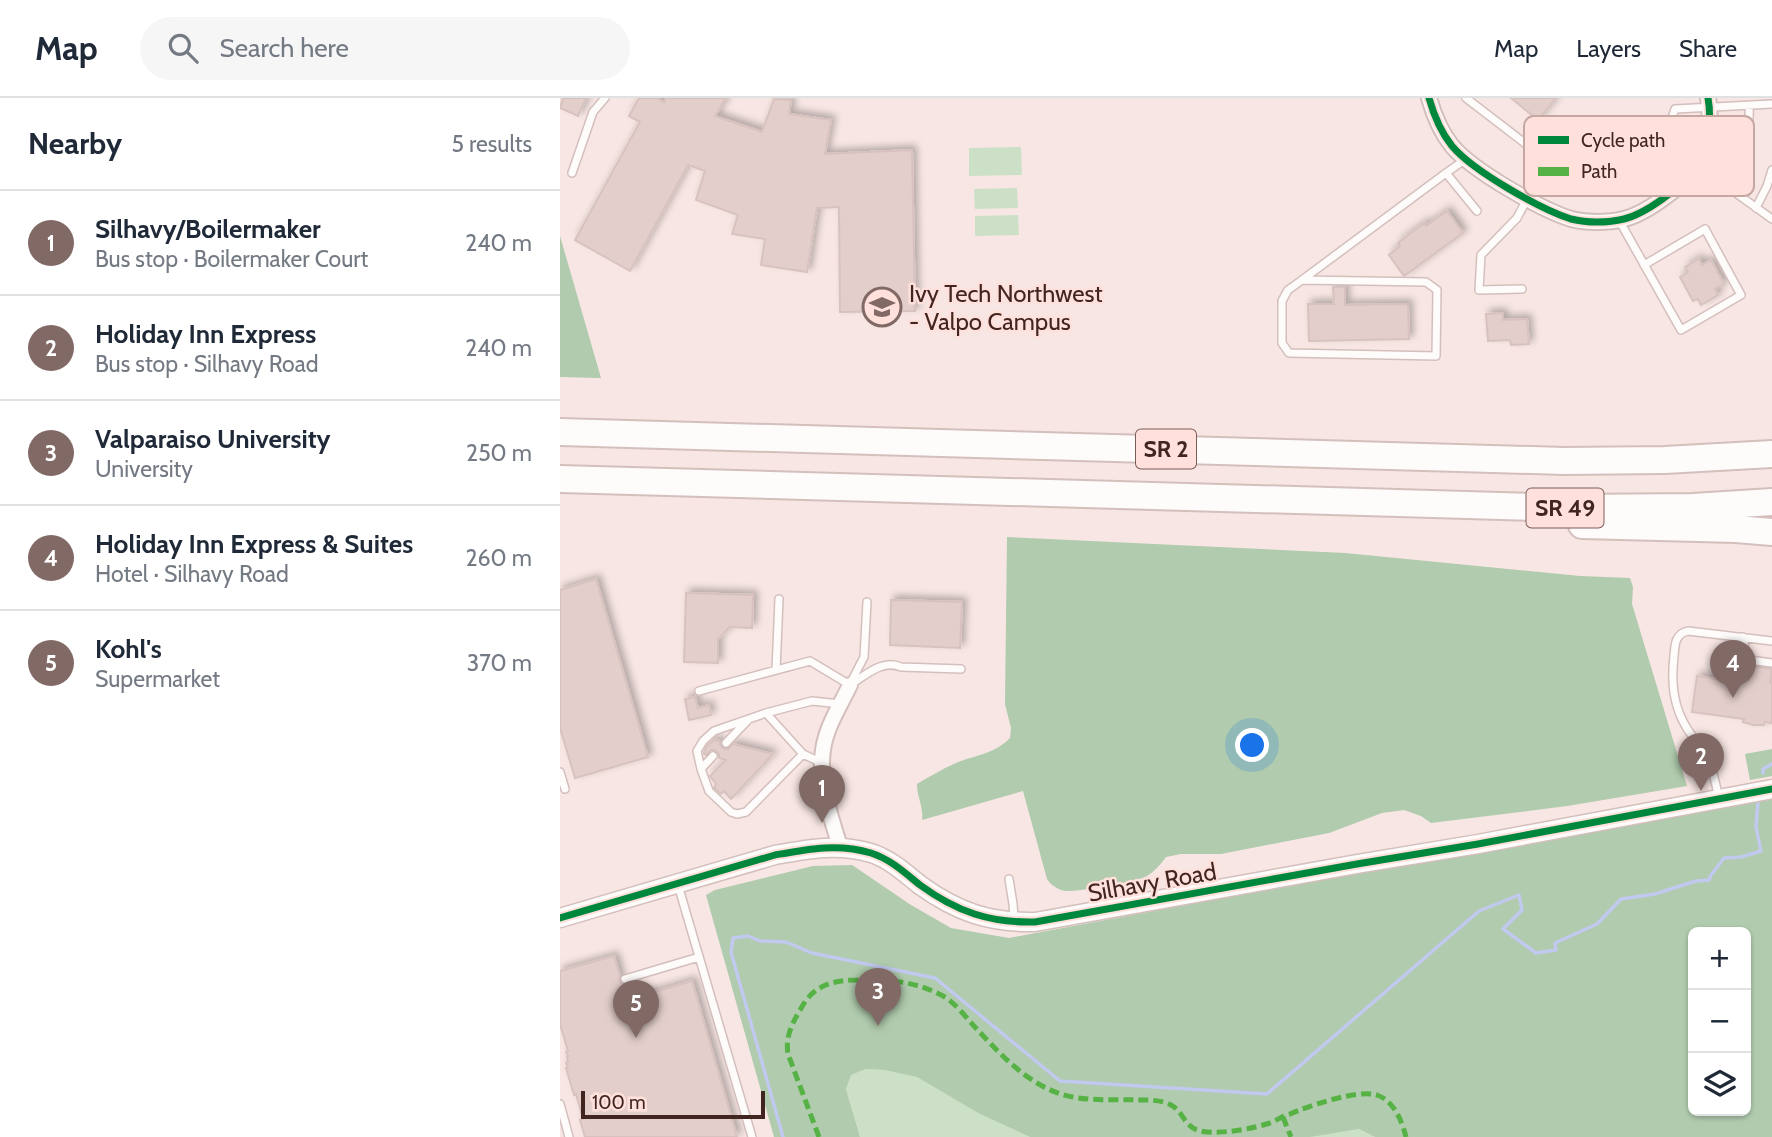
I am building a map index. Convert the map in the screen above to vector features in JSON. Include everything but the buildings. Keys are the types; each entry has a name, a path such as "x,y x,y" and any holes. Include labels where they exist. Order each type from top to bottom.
{"highway":[{"name":"SR 2","path":"560,432 1564,461 1665,460 1772,454"},
{"name":"SR 2","path":"560,480 1358,502 1418,517 1772,532"},
{"name":"SR 49","path":"1358,502 1571,508 1693,508 1772,502"}],"street":[{"path":"1429,98 1435,121 1453,147 1475,166 1527,199 1572,219 1596,222 1625,219 1665,196"},
{"path":"840,847 822,779 822,763 828,732 850,685"},
{"name":"Silhavy Road","path":"560,918 775,855 811,848 840,847 871,853 892,863 933,895 975,915 998,921 1035,922 1772,789"}],"lane":[{"path":"572,173 593,112 605,98"},
{"path":"1466,98 1524,143"},
{"path":"1672,98 1675,109 1673,116"},
{"path":"1675,109 1709,103 1772,104"},
{"path":"1749,105 1750,116"},
{"path":"1302,280 1426,282 1437,290 1436,356 1289,353 1282,343 1282,301 1288,290 1466,158"},
{"path":"1756,208 1768,186 1772,170"},
{"path":"1446,173 1477,211"},
{"path":"1522,289 1479,290 1481,255 1517,218 1529,196"},
{"path":"1740,196 1772,219"},
{"path":"1619,220 1644,265 1681,330 1741,295 1705,229 1644,265"},
{"path":"776,670 779,599"},
{"path":"850,685 864,657 867,602"},
{"path":"1720,799 1706,755 1686,727 1676,706 1672,676 1675,643 1682,632 1688,631 1772,641"},
{"path":"1743,637 1749,660 1772,663"},
{"path":"698,691 810,661 850,685"},
{"path":"850,685 879,666 893,664 901,667 961,668"},
{"path":"803,754 746,812 737,814 731,812 709,791 698,751 703,741 714,731 750,718 813,701 841,704"},
{"path":"766,713 803,754 822,763"},
{"path":"726,743 750,718"},
{"path":"701,769 713,756"},
{"path":"560,772 565,789"},
{"path":"1009,878 1014,922"},
{"path":"678,885 752,1137"},
{"path":"625,979 699,957"},
{"path":"560,1104 569,1137"}],"green space":[{"path":"1021,147 1022,175 969,176 969,148"},
{"path":"1017,188 1018,208 975,209 974,189"},
{"path":"1018,215 1019,235 975,236 975,216"},
{"path":"560,236 601,378 560,377"},
{"path":"1007,537 1345,553 1580,576 1630,578 1633,587 1632,604 1687,786 1567,806 1431,823 1404,810 1382,813 1329,833 1221,854 1181,854 1166,857 1153,872 1141,878 1120,884 1062,890 1047,879 1023,791 922,820 917,784 956,763 991,751 1010,738 1011,728 1005,704"},
{"path":"1772,749 1772,776 1750,780 1745,754"},
{"path":"1772,795 1772,1137 1375,1137 1359,1129 1310,1137 1030,1137 978,1113 917,1077 866,1069 851,1075 846,1089 860,1137 774,1137 706,895 715,890 813,866 852,865 951,928 1009,938"},
{"path":"866,1069 917,1077 978,1113 1030,1137 860,1137 846,1089 851,1075"},
{"path":"1359,1129 1375,1137 1310,1137 1316,1135"}],"waterway":[{"path":"1763,773 1763,769 1772,764"},
{"path":"783,1137 731,952 733,938 748,936 760,941 786,942 812,953 935,978 1060,1081 1267,1094 1479,911 1519,895 1522,910 1503,929 1536,953 1556,950 1555,943 1597,924 1621,899 1655,894 1696,881 1709,880 1724,858 1741,857 1761,851 1756,827 1758,802"}],"marked path":[{"path":"819,1137 788,1054 789,1035 803,1005 819,988 841,981 868,980 909,984 944,997 1024,1075 1048,1089 1071,1097 1164,1102 1176,1108 1194,1128 1216,1132 1255,1127 1320,1103 1346,1096 1369,1094 1383,1098 1393,1107 1406,1137"},
{"path":"1283,1117 1291,1137"}],"cycle path":[{"path":"1429,98 1438,123 1452,146 1462,156 1508,188 1558,214 1584,221 1621,220 1642,212 1666,196"},
{"path":"1708,98 1709,116"},
{"path":"560,918 775,855 811,849 847,848 885,859 920,885 961,909 989,918 1035,922 1772,789"}],"place":[{"name":"Ivy Tech Northwest - Valpo Campus","path":"882,307"},
{"name":"Holiday Inn Express & Suites","path":"1733,698"},
{"name":"Holiday Inn Express","path":"1701,791"},
{"name":"Silhavy/Boilermaker","path":"822,823"},
{"name":"Valparaiso University","path":"878,1026"},
{"name":"Kohl's","path":"636,1038"}]}
